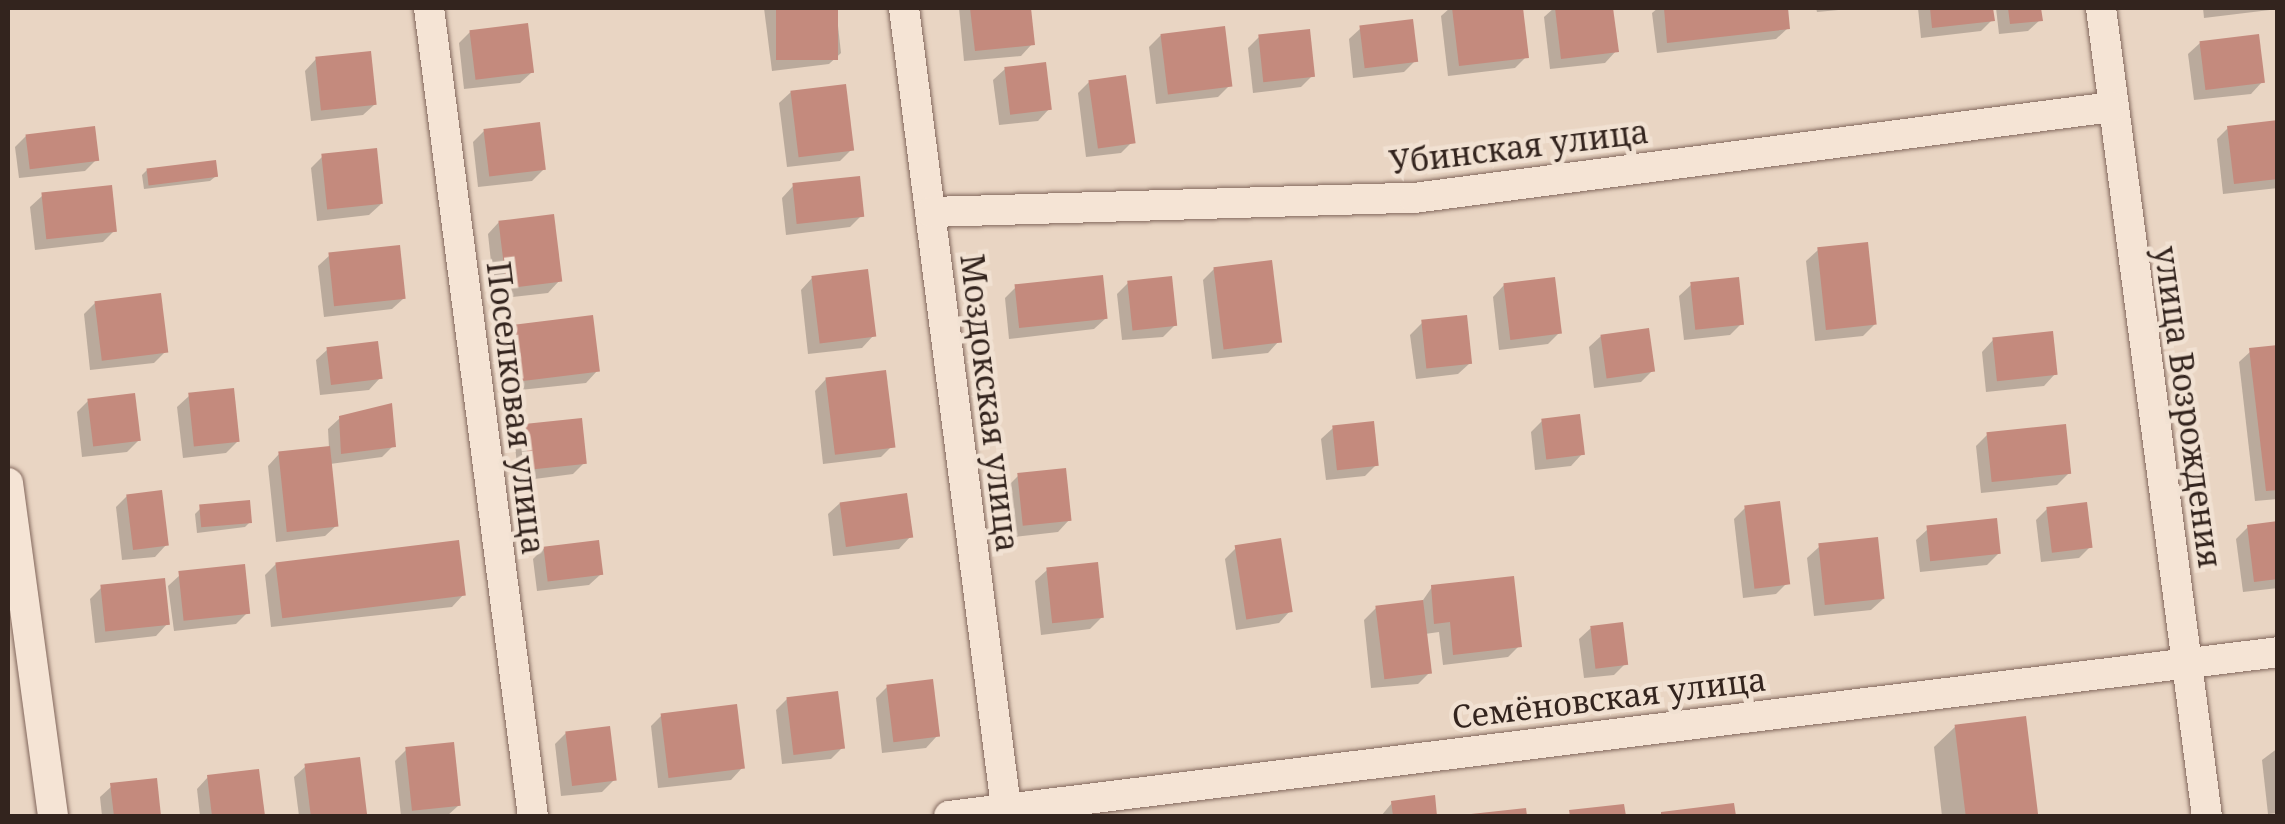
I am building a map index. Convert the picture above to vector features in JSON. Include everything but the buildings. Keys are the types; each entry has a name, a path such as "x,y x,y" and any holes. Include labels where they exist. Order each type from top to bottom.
{"street":[{"name":"Поселковая улица","path":"429,8 533,816"},
{"name":"Моздокская улица","path":"904,8 1006,808"},
{"name":"улица Возрождения","path":"2101,8 2206,816"},
{"name":"Убинская улица","path":"931,212 1414,198 2112,108"},
{"path":"8,483 53,816"},
{"name":"Семёновская улица","path":"948,816 2278,652"}]}
